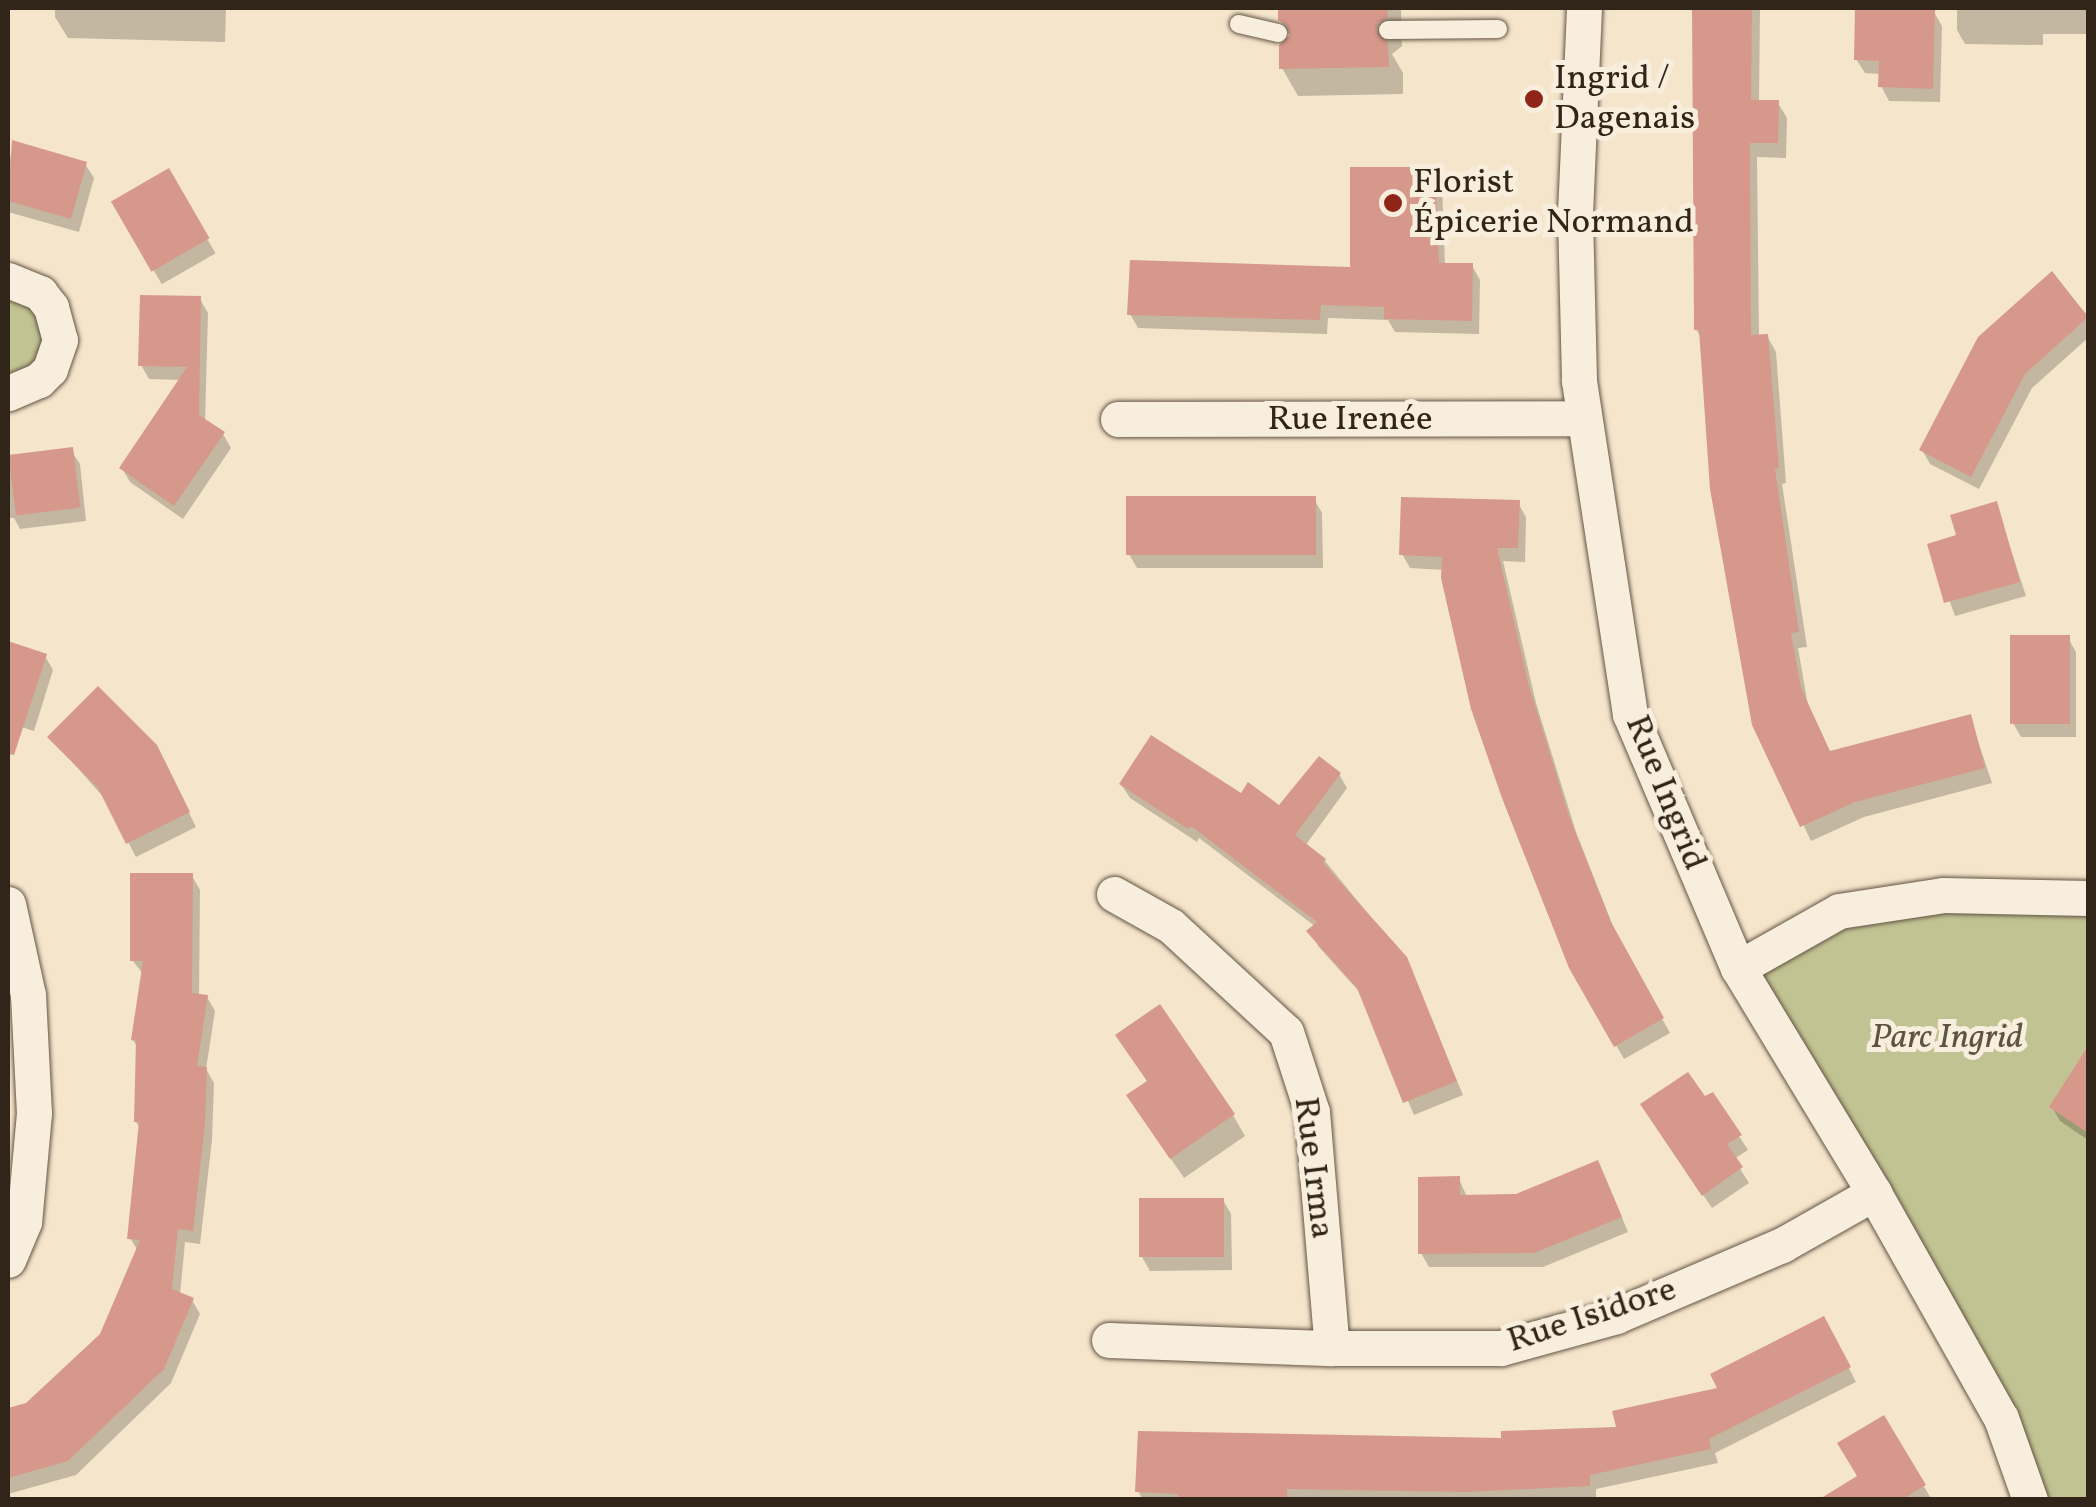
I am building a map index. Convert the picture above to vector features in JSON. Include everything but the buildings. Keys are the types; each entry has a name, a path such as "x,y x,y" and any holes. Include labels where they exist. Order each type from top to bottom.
{"street":[{"name":"Rue Ingrid","path":"1584,8 1575,216 1582,418 1630,714 1738,968 1874,1193 2001,1418 2030,1500"},
{"path":"8,280 40,294 51,308 60,340 50,369 39,380 8,393"},
{"name":"Rue Irenée","path":"1118,418 1582,418"},
{"name":"Rue Irma","path":"1114,894 1171,926 1286,1032 1312,1112 1332,1348"},
{"path":"1738,968 1839,911 1944,895 2088,898"},
{"path":"8,904 28,995 34,1114 24,1222 8,1260"},
{"name":"Rue Isidore","path":"1109,1340 1332,1348 1501,1348 1616,1316 1782,1245 1874,1193"}],"lane":[{"path":"1240,24 1278,33"},
{"path":"1388,30 1498,29"}],"green space":[{"path":"8,280 60,340 8,393"},
{"name":"Parc Ingrid","path":"2088,898 2088,1499 2039,1499 1738,968 1839,911"}],"place":[{"name":"Ingrid / Dagenais","path":"1534,99"},
{"name":"Florist Épicerie Normand","path":"1393,203"}]}
